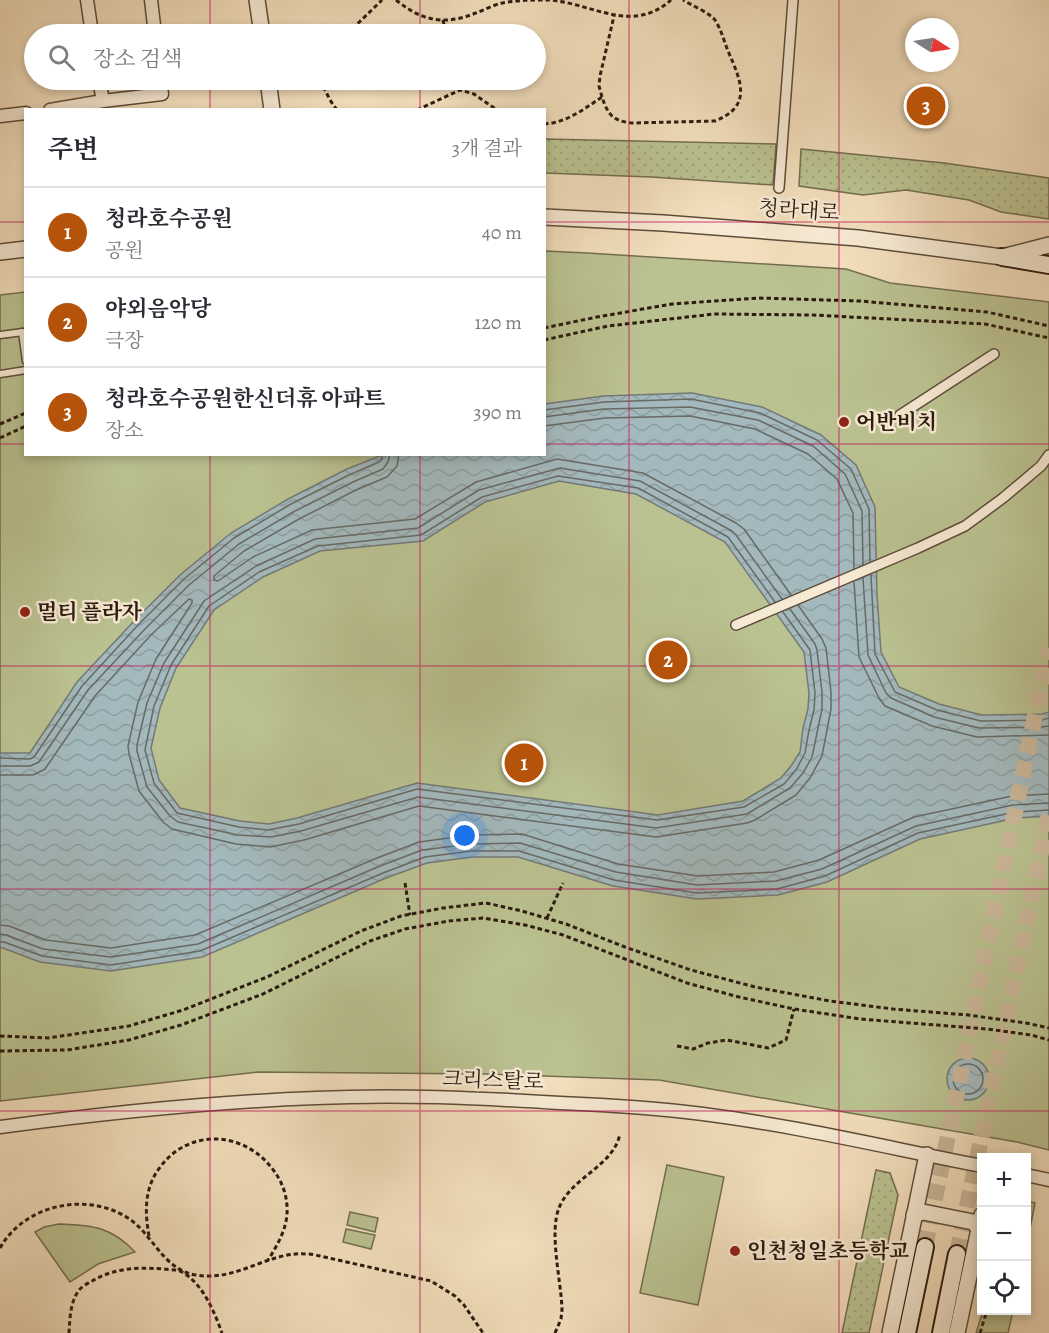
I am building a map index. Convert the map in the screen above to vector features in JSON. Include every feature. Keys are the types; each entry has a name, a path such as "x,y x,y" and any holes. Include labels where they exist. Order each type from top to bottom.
{"main road":[{"name":"청라대로","path":"1002,257 1049,265"},
{"path":"907,1333 925,1247"},
{"path":"941,1333 957,1254"}],"street":[{"path":"87,0 91,24"},
{"path":"151,0 154,24"},
{"path":"257,0 261,24"},
{"path":"778,188 793,0"},
{"path":"101,90 103,101"},
{"path":"62,108 162,94 161,90"},
{"path":"269,90 272,108"},
{"path":"0,116 24,113"},
{"name":"청라대로","path":"546,217 663,223 858,238 1002,257"},
{"path":"1002,257 1049,245"},
{"path":"0,252 24,249"},
{"path":"900,415 994,354"},
{"path":"736,625 918,548 964,526 1047,463"},
{"name":"크리스탈로","path":"0,1127 213,1103 318,1097 474,1098 695,1113 805,1131 977,1165"},
{"path":"890,1333 927,1155"},
{"path":"1031,1176 1049,1180"},
{"path":"914,1215 923,1212 977,1221"},
{"path":"957,1333 977,1236"}],"lane":[{"path":"0,335 24,332"},
{"path":"0,374 24,370"}],"path":[{"path":"357,24 382,0"},
{"path":"396,0 417,15 443,20 475,15 500,4 514,1 549,0 614,16 640,16 653,12 671,0"},
{"path":"614,16 599,86 602,98 612,116 620,122 632,123 715,122 735,110 741,87 739,75 714,19 683,0"},
{"path":"443,20 444,24"},
{"path":"325,90 336,108"},
{"path":"421,108 460,90 474,94 494,108"},
{"path":"546,123 566,119 602,98"},
{"path":"546,328 672,304 759,298 860,301 987,312 1049,326"},
{"path":"546,340 608,326 714,314 813,315 985,324 1049,338"},
{"path":"0,424 24,414"},
{"path":"0,438 24,427"},
{"path":"405,883 410,915"},
{"path":"547,918 563,883"},
{"path":"0,1036 48,1038 129,1026 183,1010 267,977 360,931 401,916 486,903 547,918 691,970 755,987 830,1001 968,1015 1049,1028"},
{"path":"0,1052 67,1050 129,1040 181,1025 263,994 370,941 405,929 483,918 525,925 563,935 687,983 794,1009 860,1019 987,1029 1049,1040"},
{"path":"677,1046 693,1049 727,1040 768,1048 786,1040 794,1009"},
{"path":"555,1333 561,1319 562,1309 555,1233 559,1208 572,1189 618,1144 620,1134"},
{"path":"149,1238 146,1207 148,1193 158,1169 185,1146 204,1140 238,1142 261,1156 279,1176 284,1189 287,1214 284,1228 268,1261"},
{"path":"0,1248 13,1230 35,1215 59,1205 76,1204 116,1211 134,1223 158,1251 191,1279 208,1299 222,1333"},
{"path":"69,1333 73,1302 81,1288 108,1273 142,1268 222,1276 268,1261 305,1253 430,1281 455,1296 483,1333"},
{"path":"980,1333 986,1315"}],"green space":[{"path":"546,139 776,144 773,185 546,173"},
{"path":"801,149 944,163 1049,178 1049,219 1001,212 969,200 906,190 863,195 799,186"},
{"path":"546,251 846,269 890,283 1049,302 1049,1150 1017,1142 659,1080 486,1074 258,1072 0,1101 0,295 24,292 24,456 546,456"},
{"path":"667,1165 724,1177 698,1305 640,1293"},
{"path":"876,1170 890,1173 898,1195 869,1333 842,1333"},
{"path":"1031,1202 1035,1203 1031,1224 1031,1207"},
{"path":"350,1212 378,1218 375,1232 347,1225"},
{"path":"59,1224 82,1225 110,1232 135,1252 98,1264 70,1282 35,1232 44,1227"},
{"path":"346,1229 375,1235 371,1249 343,1242"},
{"path":"982,1315 1012,1315 1008,1333 976,1333"}],"water":[{"path":"692,393 762,407 821,435 856,465 875,507 881,652 899,687 939,704 982,715 1049,712 1049,816 1016,818 920,839 827,882 778,895 697,899 613,886 518,857 472,857 427,863 386,878 202,957 111,971 40,962 0,947 0,753 30,753 77,682 180,575 231,533 288,499 347,469 380,456 546,456 546,404 603,396","holes":["559,481 636,494 725,542 804,652 809,693 800,752 781,778 743,801 658,815 417,783 269,824 240,821 180,808 159,780 151,748 160,708 176,668 214,610 263,577 320,551 423,541 485,502"]},
{"path":"968,1058 976,1059 983,1064 988,1071 988,1087 983,1094 976,1099 968,1100 960,1099 953,1094 948,1087 947,1079 948,1071 953,1064 960,1059"}],"tunnel":[{"path":"925,1247 1049,648"},
{"path":"957,1254 1049,814"}],"place":[{"name":"청라호수공원한신더휴 아파트","path":"926,106"},
{"name":"어반비치","path":"844,422"},
{"name":"멀티 플라자","path":"25,612"},
{"name":"야외음악당","path":"668,660"},
{"name":"청라호수공원","path":"524,763"},
{"name":"인천청일초등학교","path":"735,1251"}]}
